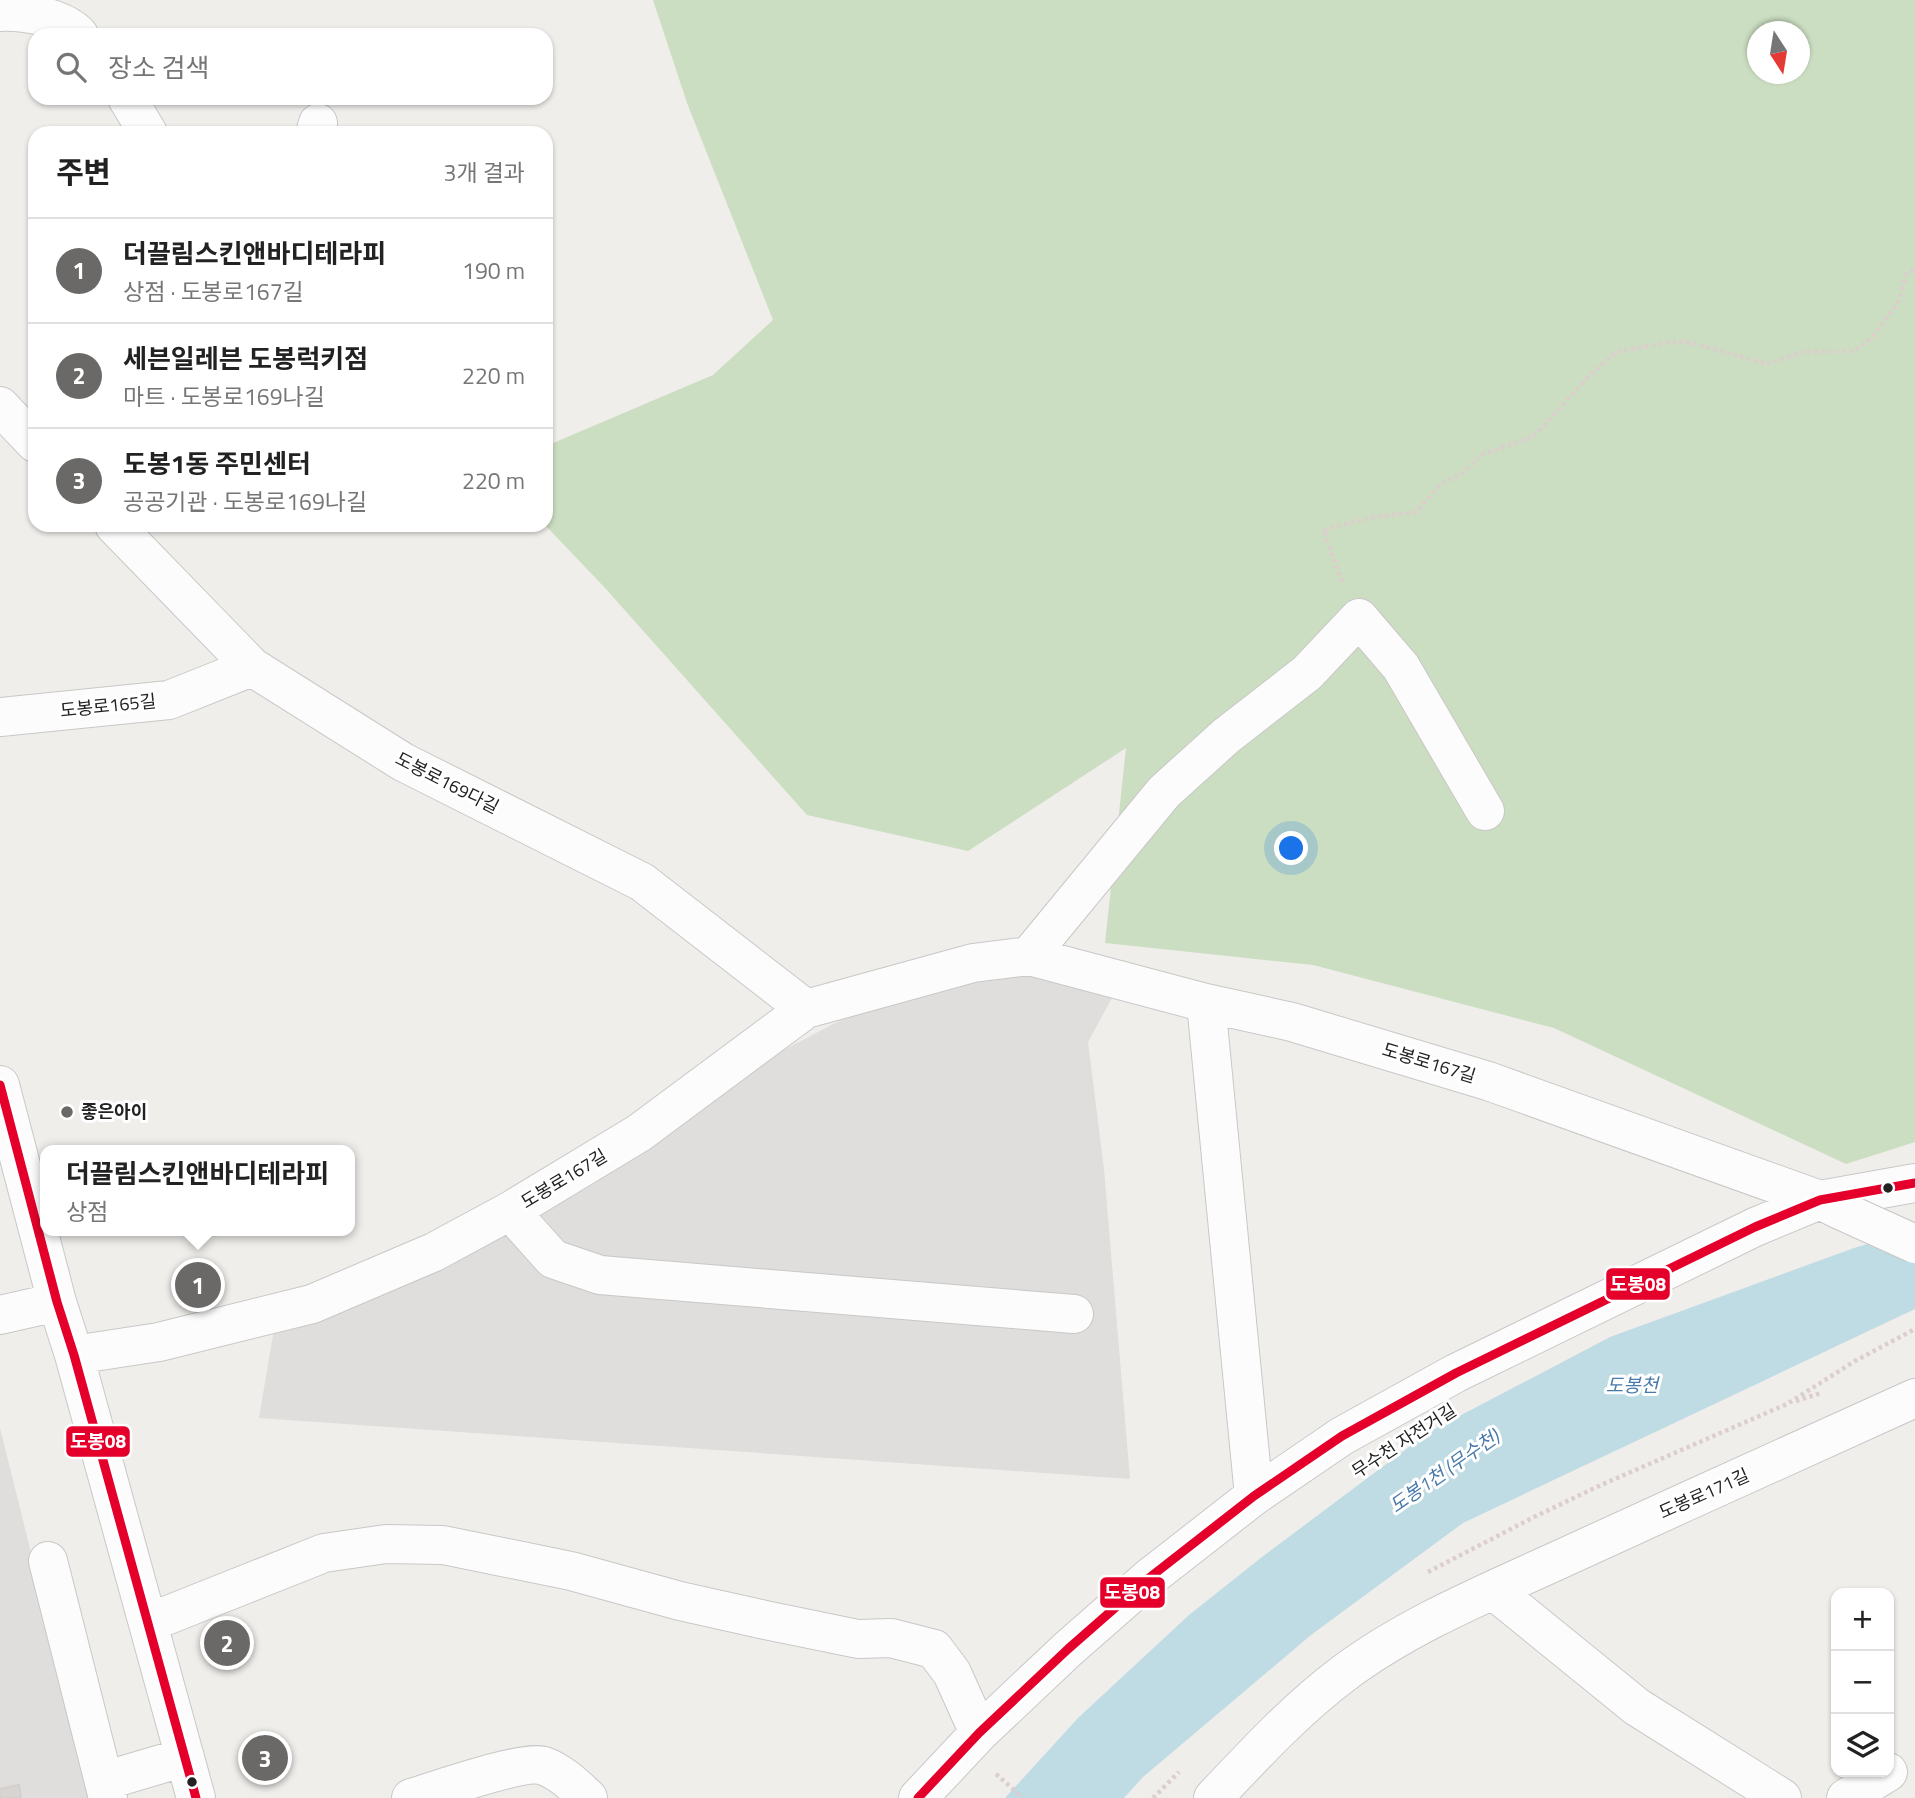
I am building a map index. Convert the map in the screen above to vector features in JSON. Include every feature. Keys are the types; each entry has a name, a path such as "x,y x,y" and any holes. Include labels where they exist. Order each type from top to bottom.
{"street":[{"path":"0,12 17,11 50,19 70,28"},
{"path":"131,105 144,126"},
{"path":"0,406 28,436"},
{"name":"도봉로169다길","path":"121,532 252,667 403,762 642,882 806,1009"},
{"path":"1029,956 1164,792 1227,736 1307,673 1359,618 1401,667 1485,811"},
{"name":"도봉로165길","path":"0,717 169,700 252,667"},
{"name":"도봉로167길","path":"74,1356 159,1342 312,1304 434,1252 510,1211 639,1133 806,1009 973,962 1029,956 1206,1003 1292,1022 1488,1082 1830,1205 1915,1244"},
{"path":"1206,1003 1254,1496"},
{"path":"0,1084 40,1234"},
{"path":"918,1798 979,1733 1068,1649 1149,1578 1254,1496 1342,1437 1455,1373 1755,1227 1915,1183"},
{"path":"510,1211 553,1259 600,1275 1074,1314"},
{"path":"40,1236 196,1798"},
{"path":"0,1315 58,1302"},
{"name":"도봉로171길","path":"1213,1798 1265,1744 1344,1674 1421,1626 1493,1590 1915,1398"},
{"path":"148,1623 324,1553 386,1544 443,1545 571,1571 680,1601 765,1620 858,1639 891,1638 934,1648 952,1673 979,1733"},
{"path":"48,1561 106,1789 185,1758"},
{"path":"1493,1590 1637,1707 1782,1798"},
{"path":"1894,1769 1915,1755"},
{"path":"411,1798 511,1769 541,1764 558,1772 588,1798"},
{"path":"1846,1798 1881,1777"}],"path":[{"path":"1359,618 1336,570 1323,530 1369,518 1416,512 1441,484 1461,474 1483,454 1533,437 1592,373 1616,352 1678,341 1767,364 1803,352 1853,351 1871,339 1898,303 1906,275 1915,268"},
{"path":"987,1782 1005,1764"},
{"path":"996,1773 1023,1798"}],"shaded area":[{"path":"983,968 1124,976 1088,1042 1104,1169 1130,1479 259,1418 276,1317 839,1021"},
{"path":"0,1428 92,1798 0,1798"}],"green space":[{"path":"653,0 1915,0 1915,1142 1846,1164 1554,1028 1313,965 1105,943 1126,748 968,851 807,815 606,589 552,532 553,443 713,375 773,320 687,103"}],"water":[{"name":"도봉천","path":"1915,1230 1915,1309 1463,1523 1311,1635 1143,1777 1124,1798 1005,1798 1078,1718 1189,1615 1429,1432 1610,1337 1854,1248"}],"building":[{"path":"19,1785 21,1798 0,1798 0,1789"}],"transit line":[{"name":"도봉08","path":"0,1085 57,1302 196,1798"},
{"name":"도봉08","path":"918,1798 979,1733 1068,1649 1149,1578 1254,1496 1342,1436 1456,1373 1755,1227 1820,1200 1915,1183"}],"place":[{"name":"좋은아이","path":"67,1112"},
{"name":"더끌림스킨앤바디테라피","path":"198,1285"},
{"name":"세븐일레븐 도봉럭키점","path":"227,1643"},
{"name":"도봉1동 주민센터","path":"265,1758"}],"water label":[{"name":"도봉1천 (무수천)","path":"1444,1471"}]}
